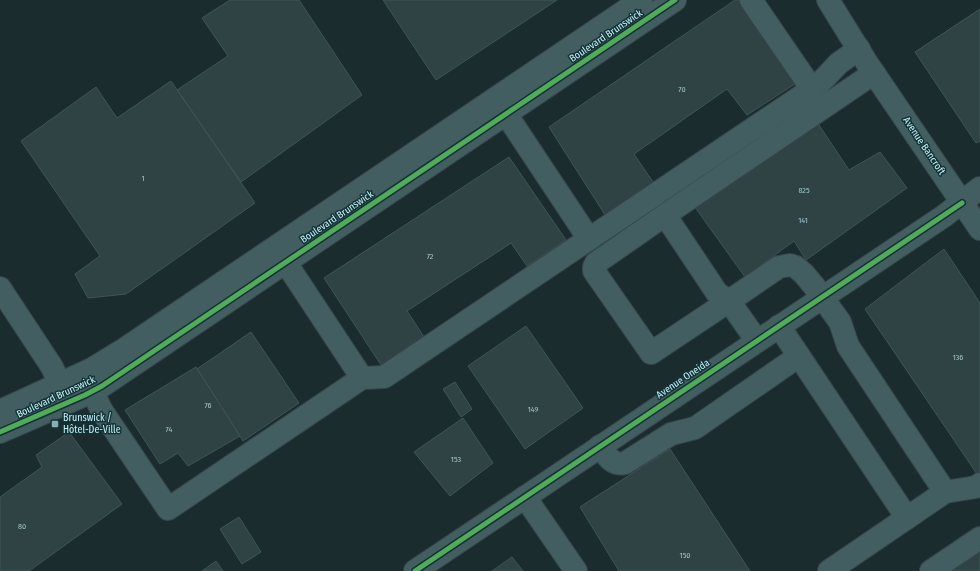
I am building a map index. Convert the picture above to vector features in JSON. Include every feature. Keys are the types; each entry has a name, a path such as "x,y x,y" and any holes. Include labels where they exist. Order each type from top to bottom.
{"street":[{"name":"Boulevard Brunswick","path":"0,432 64,393 92,369 123,350 641,0"},
{"name":"Boulevard Brunswick","path":"0,411 64,393 92,392 675,0"},
{"path":"751,0 812,89"},
{"name":"Avenue Bancroft","path":"828,0 867,62 980,229"},
{"path":"92,392 102,411 168,509 362,378 384,377 812,89 820,83 838,63 867,62"},
{"path":"867,62 665,215 596,263 594,272 651,353 779,267 790,265 796,267 804,274 840,322 848,346 945,492"},
{"path":"506,114 589,239"},
{"name":"Avenue Oneida","path":"415,571 962,203 980,188"},
{"path":"665,215 717,293 730,301 757,341"},
{"path":"286,263 362,378"},
{"path":"0,288 49,362 64,393"},
{"path":"779,326 906,518"},
{"path":"600,446 609,459 613,462 616,464 625,463 671,434 695,428 799,356"},
{"path":"829,571 945,492 976,487 980,484"},
{"path":"525,497 576,571"},
{"path":"931,571 980,538"}],"building":[{"path":"230,0 299,0 362,95 241,182 177,90 228,56 202,18"},
{"path":"383,0 557,0 436,80"},
{"path":"735,0 746,0 801,80 747,115 727,89 634,154 655,185 607,218 549,127"},
{"path":"980,9 980,141 976,143 915,52"},
{"path":"171,81 255,203 126,294 88,298 75,274 100,256 21,141 96,87 117,118"},
{"path":"817,122 849,170 880,152 907,188 806,260 794,241 745,277 692,203"},
{"path":"509,157 566,240 527,266 511,243 407,311 426,340 383,368 324,278"},
{"path":"944,249 980,303 980,472 977,474 865,309"},
{"path":"526,326 583,408 525,449 468,366"},
{"path":"251,332 299,403 243,441 197,369"},
{"path":"196,367 240,436 188,466 178,453 160,464 125,410"},
{"path":"455,382 472,409 461,417 443,389"},
{"path":"463,418 493,463 450,496 414,452"},
{"path":"69,432 122,504 29,571 0,571 0,497 42,467 36,455"},
{"path":"670,449 750,571 619,571 580,507"},
{"path":"239,517 261,552 242,564 220,529"},
{"path":"980,541 980,571 935,571"},
{"path":"512,557 523,571 492,571"},
{"path":"216,561 223,571 202,571"}],"cycle path":[{"path":"0,432 85,395 102,386 675,0"},
{"path":"415,571 962,203"}],"place":[{"name":"Brunswick / Hôtel-De-Ville","path":"55,424"}]}
